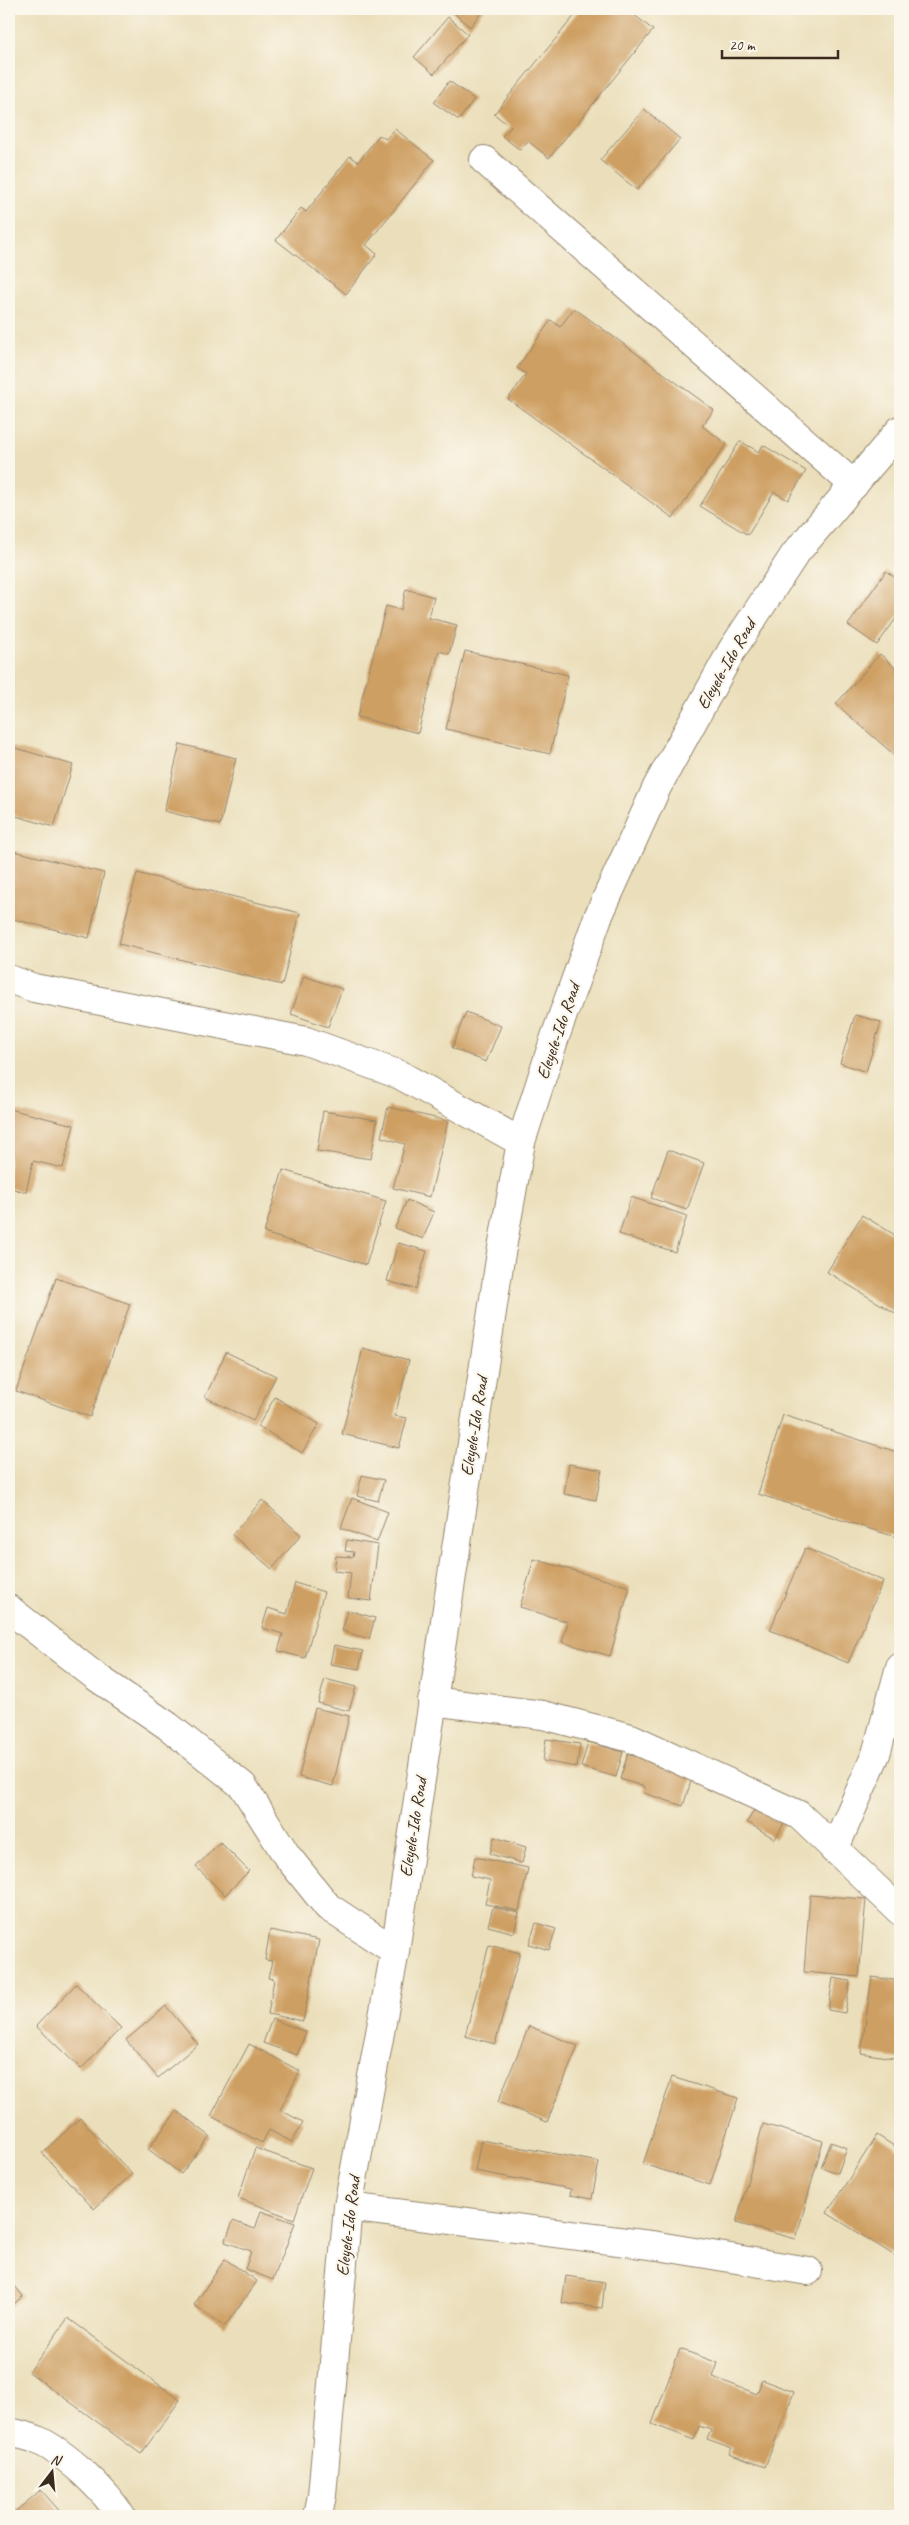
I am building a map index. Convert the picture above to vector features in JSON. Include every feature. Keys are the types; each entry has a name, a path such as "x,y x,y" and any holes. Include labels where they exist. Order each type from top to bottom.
{"street":[{"path":"484,160 854,485"},
{"name":"Eleyele-Ido Road","path":"318,2516 322,2495 348,2207 395,1951 500,1259 521,1142 554,1040 598,917 657,787 732,650 795,554 900,430"},
{"path":"9,979 43,990 306,1041 400,1075 521,1142"},
{"path":"9,1609 95,1676 168,1726 243,1786 287,1856 328,1907 395,1951"},
{"path":"834,1850 876,1754 900,1667"},
{"path":"432,1701 543,1715 631,1738 799,1815 900,1911"},
{"path":"348,2207 658,2246 808,2270"},
{"path":"9,2432 36,2440 69,2460 114,2503 121,2516"}],"building":[{"path":"449,9 484,9 470,27"},
{"path":"580,9 627,9 653,30 549,158 528,141 520,150 502,136 511,127 494,114"},
{"path":"448,17 468,34 434,74 414,57"},
{"path":"449,81 474,99 459,120 434,103"},
{"path":"644,109 680,139 637,190 600,160"},
{"path":"395,129 434,160 366,245 377,254 346,294 276,240 301,208 306,212 350,156 358,162 379,135 386,139"},
{"path":"574,308 714,410 702,426 727,444 673,518 508,399 526,374 517,368 551,320 560,327"},
{"path":"740,441 759,452 763,445 806,471 788,500 774,492 748,535 700,506"},
{"path":"886,571 900,581 900,613 877,645 848,625"},
{"path":"406,589 434,597 429,618 457,625 449,654 439,651 418,733 357,717 386,606 401,610"},
{"path":"465,651 568,675 550,754 446,729"},
{"path":"880,654 900,672 900,760 836,704"},
{"path":"180,744 236,758 220,825 164,811"},
{"path":"9,746 73,765 54,827 9,814"},
{"path":"14,851 104,873 89,938 9,918 9,871"},
{"path":"137,873 300,913 282,985 119,944"},
{"path":"304,976 342,989 328,1027 291,1014"},
{"path":"466,1012 501,1026 486,1062 452,1048"},
{"path":"855,1015 881,1022 866,1072 840,1063"},
{"path":"388,1107 448,1121 430,1197 393,1188 405,1144 381,1137"},
{"path":"9,1109 74,1125 63,1168 33,1161 26,1192 9,1188"},
{"path":"323,1111 377,1120 371,1159 317,1151"},
{"path":"668,1150 704,1163 687,1210 651,1198"},
{"path":"283,1170 386,1201 366,1265 264,1233"},
{"path":"631,1197 687,1216 675,1252 619,1234"},
{"path":"407,1200 434,1212 423,1239 395,1228"},
{"path":"862,1215 900,1238 900,1316 827,1272"},
{"path":"398,1243 427,1251 416,1289 387,1281"},
{"path":"56,1278 130,1304 90,1417 16,1391"},
{"path":"363,1348 409,1360 395,1416 407,1418 399,1448 342,1434"},
{"path":"226,1352 276,1376 253,1421 205,1397"},
{"path":"275,1397 319,1424 302,1453 258,1426"},
{"path":"783,1415 900,1453 900,1523 896,1537 758,1494"},
{"path":"569,1464 602,1470 596,1500 564,1494"},
{"path":"362,1475 384,1480 378,1501 357,1496"},
{"path":"352,1498 388,1512 377,1542 341,1528"},
{"path":"262,1500 301,1535 272,1569 232,1535"},
{"path":"347,1540 378,1545 371,1601 348,1598 351,1573 334,1571 336,1556 353,1557 354,1552 345,1551"},
{"path":"805,1548 883,1581 848,1663 770,1630"},
{"path":"534,1559 630,1587 610,1656 562,1642 568,1622 520,1607"},
{"path":"295,1583 324,1592 305,1658 278,1651 283,1634 262,1628 268,1608 287,1614"},
{"path":"348,1610 375,1618 369,1639 342,1631"},
{"path":"334,1645 363,1651 359,1669 330,1664"},
{"path":"325,1679 356,1687 349,1711 318,1703"},
{"path":"315,1708 349,1716 333,1786 299,1777"},
{"path":"546,1739 580,1744 577,1767 543,1761"},
{"path":"588,1742 623,1752 616,1777 581,1767"},
{"path":"628,1754 693,1775 683,1806 644,1793 645,1787 620,1779"},
{"path":"758,1804 786,1820 775,1839 747,1822"},
{"path":"494,1837 526,1847 522,1863 490,1854"},
{"path":"220,1842 249,1871 225,1895 196,1867"},
{"path":"475,1857 528,1868 519,1911 485,1904 490,1880 471,1876"},
{"path":"810,1895 866,1899 859,1977 804,1972"},
{"path":"493,1907 519,1913 514,1933 488,1926"},
{"path":"536,1923 556,1929 549,1950 529,1944"},
{"path":"270,1930 319,1940 303,2021 268,2014 274,1979 268,1978 272,1961 265,1960"},
{"path":"489,1945 520,1953 495,2044 465,2036"},
{"path":"872,1977 900,1981 900,2059 861,2053"},
{"path":"833,1978 850,1981 845,2013 828,2010"},
{"path":"76,1984 121,2028 81,2069 36,2026"},
{"path":"166,2006 198,2044 158,2078 126,2040"},
{"path":"272,2019 306,2032 297,2055 263,2043"},
{"path":"529,2026 578,2046 547,2122 498,2102"},
{"path":"249,2044 300,2071 280,2110 303,2122 292,2142 269,2130 262,2143 211,2116"},
{"path":"672,2077 738,2098 710,2185 643,2164"},
{"path":"177,2111 210,2136 181,2174 148,2149"},
{"path":"80,2118 132,2174 94,2209 42,2153"},
{"path":"763,2124 823,2141 796,2239 736,2223"},
{"path":"877,2135 900,2150 900,2248 895,2256 827,2213"},
{"path":"481,2140 599,2162 592,2199 570,2195 571,2189 475,2171"},
{"path":"831,2142 847,2148 838,2173 821,2167"},
{"path":"255,2148 312,2168 294,2219 238,2198"},
{"path":"261,2211 295,2223 273,2280 245,2269 251,2251 225,2242 233,2221 255,2229"},
{"path":"225,2259 257,2281 225,2326 194,2305"},
{"path":"566,2276 605,2282 602,2308 562,2303"},
{"path":"9,2279 23,2296 9,2308"},
{"path":"68,2318 180,2400 141,2454 29,2372"},
{"path":"680,2349 718,2363 713,2377 757,2394 762,2380 794,2392 765,2467 729,2454 732,2448 707,2439 711,2430 699,2426 694,2440 652,2424"},
{"path":"41,2490 64,2516 10,2516"}]}
